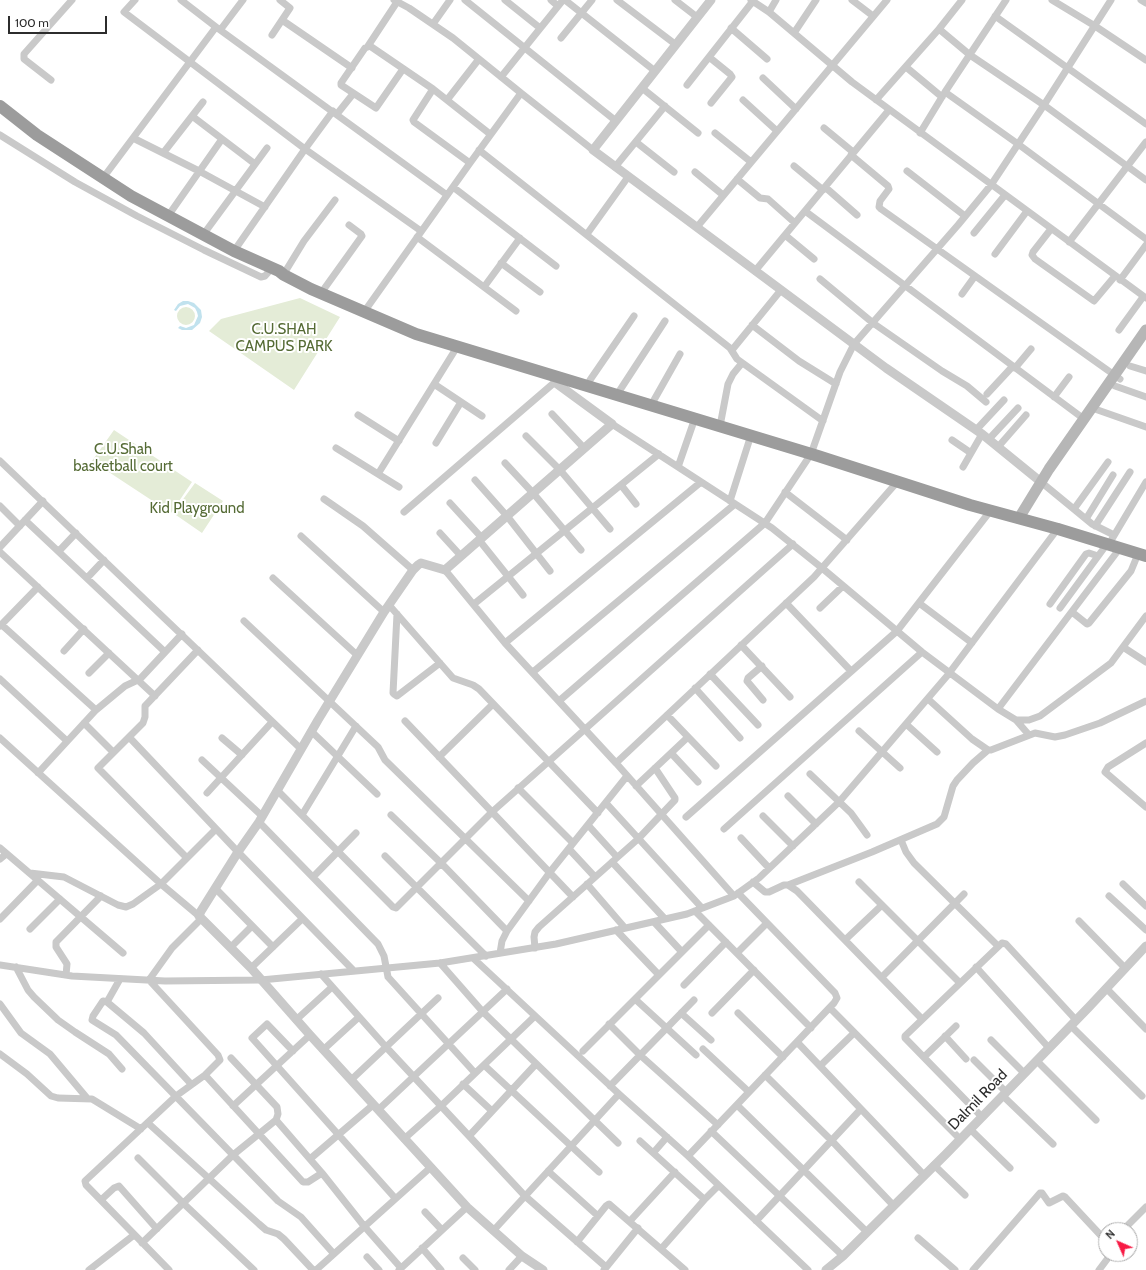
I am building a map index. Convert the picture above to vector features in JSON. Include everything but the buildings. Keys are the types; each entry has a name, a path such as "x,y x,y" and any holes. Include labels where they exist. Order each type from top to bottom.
{"highway":[{"path":"0,106 38,135 131,196 234,251 324,289 416,334 557,379 721,424 812,451 1143,553"},
{"path":"279,270 287,278 311,289 365,310 425,330 654,400 751,435 812,451 898,482 991,510 1020,515"}],"main road":[{"path":"1043,479 1055,468 1095,408 1116,380 1146,330"},
{"path":"1116,380 1130,366 1146,342"},
{"path":"1020,515 1049,469 1084,419 1095,408"}],"street":[{"path":"51,80 24,59 24,54 72,0"},
{"path":"135,0 124,12 419,234 516,311"},
{"path":"181,0 447,195"},
{"path":"104,178 190,61 242,0"},
{"path":"272,35 290,8 280,0"},
{"path":"432,24 450,0"},
{"path":"465,0 524,49 616,121"},
{"path":"505,0 540,28"},
{"path":"551,0 562,2 581,13 655,71"},
{"path":"561,38 592,0"},
{"path":"617,0 675,44"},
{"path":"675,0 697,17"},
{"path":"594,150 675,44 711,0"},
{"path":"687,85 752,0 794,33 832,66 889,110 1145,298 1119,330"},
{"path":"768,12 776,0"},
{"path":"794,33 816,0"},
{"path":"852,0 873,16"},
{"path":"697,227 887,0"},
{"path":"876,100 939,30 962,0"},
{"path":"920,133 1006,0"},
{"path":"1052,0 1095,26 1146,60"},
{"path":"559,701 765,523 812,451 840,372 854,344 991,184 1044,105 1111,0"},
{"path":"1142,0 1146,3"},
{"path":"403,69 376,108 341,85 365,48 368,46 396,1 453,38 521,94 628,177 886,368 982,434 1043,479 1112,543"},
{"path":"501,77 562,2"},
{"path":"995,16 1146,124"},
{"path":"282,20 352,68"},
{"path":"731,28 767,59"},
{"path":"939,30 970,55 1044,105 1146,180"},
{"path":"368,46 433,89 490,134"},
{"path":"709,57 732,77 711,103"},
{"path":"447,100 479,59"},
{"path":"906,67 944,95 1018,144 1146,239"},
{"path":"763,78 796,109"},
{"path":"642,88 698,134"},
{"path":"433,89 413,120 470,163"},
{"path":"234,251 305,148 335,112 353,94"},
{"path":"365,310 490,134 521,94"},
{"path":"743,100 777,131"},
{"path":"164,152 202,102"},
{"path":"615,167 665,106"},
{"path":"755,271 889,110"},
{"path":"192,116 255,164"},
{"path":"824,128 888,186 888,190 879,204 881,210 976,276 1116,380 1146,397"},
{"path":"715,133 751,162"},
{"path":"0,135 75,182 137,216 261,277 279,270 304,241 335,200"},
{"path":"133,138 164,152 265,207"},
{"path":"168,216 222,139"},
{"path":"636,142 674,172"},
{"path":"1069,242 1146,142"},
{"path":"203,234 267,148"},
{"path":"479,150 732,350 735,357 742,363 823,421"},
{"path":"794,166 857,215"},
{"path":"907,171 965,216"},
{"path":"695,172 723,195"},
{"path":"587,234 628,177"},
{"path":"737,179 760,198 768,199 795,223"},
{"path":"452,187 556,266"},
{"path":"974,233 1005,195"},
{"path":"805,211 1084,419"},
{"path":"995,254 1027,211"},
{"path":"324,289 362,236 349,224"},
{"path":"1051,229 1032,255 1035,259 1094,301 1118,278 1146,245"},
{"path":"785,235 814,258"},
{"path":"484,287 520,238"},
{"path":"501,262 540,292"},
{"path":"962,294 976,276"},
{"path":"820,279 873,323 942,371 967,386 986,402"},
{"path":"732,350 781,290"},
{"path":"590,380 634,316"},
{"path":"620,390 665,321"},
{"path":"752,325 799,361 836,384"},
{"path":"378,474 457,347"},
{"path":"987,394 1031,349"},
{"path":"654,400 680,354"},
{"path":"721,424 728,384 733,374 742,363"},
{"path":"1130,366 1146,371"},
{"path":"1054,397 1069,377"},
{"path":"404,512 557,379 612,424 765,523 793,544 922,652 998,710 1016,720 1029,735"},
{"path":"434,384 482,416"},
{"path":"963,467 1004,400"},
{"path":"436,443 461,402"},
{"path":"982,434 1018,408"},
{"path":"1095,408 1146,427"},
{"path":"358,414 399,441"},
{"path":"552,414 584,448"},
{"path":"998,447 1026,415"},
{"path":"678,467 695,418"},
{"path":"446,570 612,424"},
{"path":"533,672 733,502 751,435"},
{"path":"526,436 560,470 610,529"},
{"path":"952,440 971,453"},
{"path":"336,448 399,487"},
{"path":"474,604 659,454"},
{"path":"0,461 301,749"},
{"path":"505,462 581,550"},
{"path":"1074,509 1108,462"},
{"path":"1095,526 1130,472"},
{"path":"1086,519 1113,475"},
{"path":"475,480 507,516 550,571"},
{"path":"505,643 701,482"},
{"path":"616,763 822,568 898,482"},
{"path":"998,710 1072,612 1146,482"},
{"path":"620,485 636,504"},
{"path":"785,492 847,540"},
{"path":"324,499 364,526 413,570"},
{"path":"0,547 43,501"},
{"path":"450,503 523,595"},
{"path":"0,506 59,551 165,652"},
{"path":"686,817 897,631 991,510"},
{"path":"0,965 66,975 120,979 261,980 440,963 486,956 535,948 654,922 698,910 736,894 753,882 839,802 949,673 1059,526"},
{"path":"59,551 76,533"},
{"path":"440,533 461,556"},
{"path":"300,536 386,608 397,614 456,680 476,686 598,813"},
{"path":"1060,608 1098,556 1112,543"},
{"path":"277,790 394,908 518,788 793,544"},
{"path":"0,552 155,696"},
{"path":"1050,604 1086,554 1089,552 1098,556"},
{"path":"1072,612 1087,624 1089,623 1131,571 1143,553"},
{"path":"87,578 104,560"},
{"path":"149,980 172,948 200,918 201,911 238,852 261,819 329,701 386,608 413,570 421,563 446,570 505,643 662,815 736,894 767,923 836,993 837,998 830,1008 688,1156"},
{"path":"273,578 358,655"},
{"path":"820,608 843,586"},
{"path":"38,587 1,625 96,710"},
{"path":"786,603 851,671"},
{"path":"919,603 972,643"},
{"path":"397,614 393,693 397,696 440,663"},
{"path":"1016,720 1029,720 1040,716 1111,663 1146,617"},
{"path":"244,621 378,747 385,760 529,901"},
{"path":"64,651 84,629"},
{"path":"38,773 96,710 120,690 139,680 182,634"},
{"path":"741,644 790,697"},
{"path":"1123,647 1146,662"},
{"path":"187,858 99,770 99,766 143,723 145,717 144,708 198,650"},
{"path":"724,829 922,652"},
{"path":"89,673 109,653"},
{"path":"762,666 748,678 747,681 763,700"},
{"path":"710,674 758,725"},
{"path":"0,679 67,740"},
{"path":"695,688 740,738"},
{"path":"928,699 972,739 988,750 995,750 1029,735 1041,733 1055,737 1065,736 1100,723 1146,701"},
{"path":"439,757 493,704"},
{"path":"667,715 716,766"},
{"path":"208,793 272,722"},
{"path":"404,722 573,897"},
{"path":"84,723 113,752"},
{"path":"906,724 937,752"},
{"path":"302,815 356,726"},
{"path":"311,731 377,794"},
{"path":"859,731 900,768"},
{"path":"129,737 302,919 354,971"},
{"path":"636,786 688,737"},
{"path":"0,738 200,918 231,948 251,968 323,1050 467,1207 522,1256 543,1270"},
{"path":"222,738 242,755"},
{"path":"1146,743 1108,767 1105,772 1146,807"},
{"path":"753,882 763,891 769,892 934,826 944,817 951,792 957,780 988,750"},
{"path":"671,753 698,782"},
{"path":"202,760 261,819 313,877 378,944 384,956 388,977 475,1073"},
{"path":"535,948 534,937 535,932 539,927 638,839 675,800 655,768"},
{"path":"810,774 855,818 867,835"},
{"path":"500,953 502,941 507,931 550,872 627,776"},
{"path":"518,788 571,846 595,877"},
{"path":"788,796 816,824"},
{"path":"606,803 698,910 709,925 811,1028"},
{"path":"391,815 441,863 507,931"},
{"path":"763,816 793,846"},
{"path":"588,825 665,919"},
{"path":"30,873 64,877 118,905 126,907 133,904 161,884 216,829"},
{"path":"313,877 356,833"},
{"path":"741,838 769,868"},
{"path":"901,840 910,858 998,946"},
{"path":"0,859 3,851 123,953"},
{"path":"385,856 486,956"},
{"path":"0,919 38,880"},
{"path":"859,882 960,983"},
{"path":"587,884 625,928"},
{"path":"1123,884 1146,906"},
{"path":"788,885 797,891 922,1019"},
{"path":"216,889 273,947"},
{"path":"882,977 964,894"},
{"path":"66,975 67,964 55,944 101,896"},
{"path":"1109,896 1146,930"},
{"path":"30,929 60,899"},
{"path":"845,940 882,905"},
{"path":"251,968 302,919"},
{"path":"1079,921 1126,968"},
{"path":"654,922 682,952"},
{"path":"737,953 767,923"},
{"path":"583,1051 709,925"},
{"path":"231,948 252,926"},
{"path":"616,930 659,975"},
{"path":"684,985 726,942"},
{"path":"982,1117 905,1037 1002,943 1006,944 1074,1023 1142,1096"},
{"name":"Dalmil Road","path":"826,1270 843,1256 894,1206 982,1117 1074,1023 1146,946"},
{"path":"473,958 610,1086 688,1156 808,1270"},
{"path":"440,963 483,1012 618,1143"},
{"path":"16,967 28,990 34,997 66,1026 109,1054 122,1069"},
{"path":"976,967 1049,1048"},
{"path":"712,1013 754,970"},
{"path":"321,974 413,1077 524,1196 605,1269 638,1228"},
{"path":"107,1002 120,979"},
{"path":"149,980 220,1058 219,1062 176,1096 84,1181 165,1269"},
{"path":"296,1020 332,987"},
{"path":"1106,988 1146,1028"},
{"path":"310,1158 413,1077 507,989"},
{"path":"351,1080 438,998"},
{"path":"635,999 696,1055"},
{"path":"610,1086 694,1000"},
{"path":"191,1084 144,1033 107,1002 103,1001 92,1020 116,1035 278,1201 301,1217 334,1254"},
{"path":"0,1004 21,1033 50,1054 87,1098"},
{"path":"830,1008 960,1139"},
{"path":"681,1013 711,1040"},
{"path":"738,1013 783,1056"},
{"path":"404,1139 441,1106 535,1016"},
{"path":"323,1050 359,1017"},
{"path":"293,1051 267,1024 253,1037 253,1039 395,1198"},
{"path":"610,1024 640,1054 718,1125"},
{"path":"924,1057 956,1026"},
{"path":"820,1066 854,1033"},
{"path":"233,1106 310,1035"},
{"path":"945,1036 970,1059 1053,1144"},
{"path":"991,1040 1024,1074"},
{"path":"797,1042 924,1175"},
{"path":"702,1049 749,1092"},
{"path":"0,1054 54,1097 87,1098 96,1101 141,1129"},
{"path":"142,1243 233,1155 276,1120 278,1114 277,1108 231,1058"},
{"path":"1037,1061 1096,1120"},
{"path":"469,1136 536,1064"},
{"path":"484,1065 599,1172"},
{"path":"204,1075 303,1182 308,1182 322,1173"},
{"path":"765,1075 894,1206"},
{"path":"463,1084 492,1111"},
{"path":"493,1231 619,1094"},
{"path":"737,1105 867,1232"},
{"path":"756,1221 805,1170 830,1140 861,1109"},
{"path":"276,1120 310,1158 400,1269 467,1207"},
{"path":"148,1123 266,1230 278,1234 284,1239 313,1270"},
{"path":"970,1129 1010,1168"},
{"path":"711,1132 843,1256"},
{"path":"654,1152 667,1137"},
{"path":"640,1141 705,1199"},
{"path":"138,1158 254,1270"},
{"path":"934,1165 965,1195"},
{"path":"316,1270 431,1167"},
{"path":"548,1171 598,1216"},
{"path":"630,1221 675,1172"},
{"path":"101,1200 114,1188 119,1186 157,1228"},
{"path":"661,1249 718,1186"},
{"path":"973,1270 1040,1193 1049,1203 1063,1196 1098,1233"},
{"path":"576,1242 609,1204 685,1270"},
{"path":"1131,1222 1146,1207"},
{"path":"425,1212 442,1230"},
{"path":"92,1269 134,1235"},
{"path":"918,1238 955,1270"},
{"path":"422,1248 441,1270"},
{"path":"508,1270 522,1256"},
{"path":"367,1257 379,1270"},
{"path":"463,1258 475,1270"}],"green space":[{"name":"C.U.SHAH CAMPUS PARK","path":"300,298 340,317 294,390 209,331 221,319"},
{"path":"186,307 192,310 195,316 192,322 186,325 180,322 177,316 180,310"},
{"name":"C.U.Shah basketball court","path":"114,430 192,482 171,513 92,461"},
{"name":"Kid Playground","path":"195,483 223,501 202,533 173,513"}],"water":[{"path":"183,301 194,303 201,310 202,317 200,323 192,330 182,330 178,328 180,326 186,328 194,325 198,316 195,308 188,304 180,306 176,311 174,310 178,304"}]}
